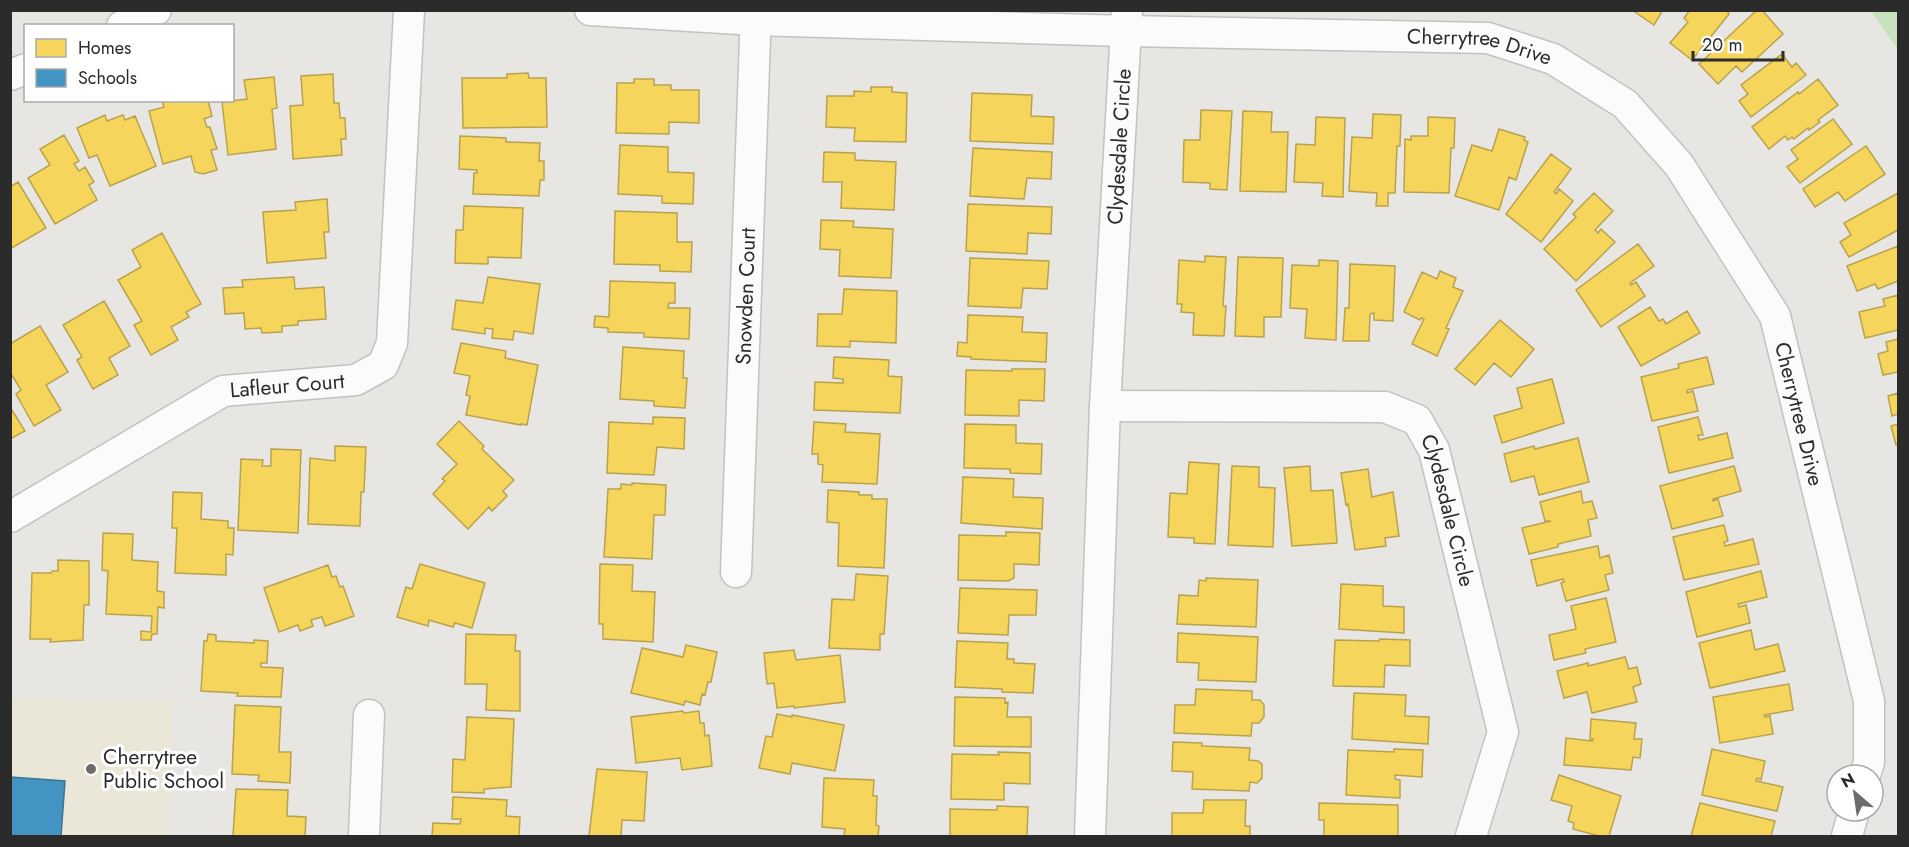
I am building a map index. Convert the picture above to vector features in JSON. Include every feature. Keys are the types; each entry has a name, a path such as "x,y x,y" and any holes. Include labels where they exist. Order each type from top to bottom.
{"street":[{"path":"126,24 156,10"},
{"name":"Lafleur Court","path":"10,517 223,391 356,380 382,365 392,343 410,10"},
{"name":"Cherrytree Drive","path":"590,10 1126,21 1488,38 1553,59 1625,104 1679,165 1775,316 1869,701 1869,763"},
{"name":"Snowden Court","path":"736,572 756,15"},
{"name":"Clydesdale Circle","path":"1090,837 1105,406 1126,21"},
{"name":"Clydesdale Circle","path":"1105,406 1385,407 1417,420 1434,450 1503,732 1471,837"},
{"path":"364,837 369,715"}],"shaded area":[{"name":"Cherrytree Public School","path":"11,698 175,701 168,836 11,836"}],"green space":[{"path":"1871,11 1898,11 1898,50"}],"building: Homes":[{"path":"1632,10 1663,10 1654,25"},
{"path":"1690,10 1730,10 1692,60 1670,43 1688,22 1684,18"},
{"path":"1757,10 1762,10 1783,34 1742,72 1736,66 1718,84 1699,64"},
{"path":"1782,54 1792,67 1796,63 1806,75 1751,117 1739,101 1748,94 1741,85"},
{"path":"528,73 529,78 546,78 547,127 463,128 462,78 507,78 507,74"},
{"path":"333,74 334,103 339,103 340,118 345,118 346,139 341,139 342,155 293,159 290,106 303,105 301,76"},
{"path":"274,77 277,108 272,109 276,149 228,155 222,102 247,99 244,80"},
{"path":"634,79 654,79 654,85 671,85 671,90 699,90 699,123 669,122 669,134 616,133 617,83 634,83"},
{"path":"1818,79 1838,105 1809,130 1808,128 1794,139 1792,137 1788,140 1785,136 1769,149 1752,127"},
{"path":"871,87 892,87 892,92 907,93 906,142 854,141 855,128 826,127 827,96 854,96 854,91 871,92"},
{"path":"972,93 1032,95 1031,116 1054,117 1053,144 970,141"},
{"path":"162,102 208,102 212,116 204,119 207,127 210,127 217,149 211,150 217,170 203,174 195,172 191,156 163,164 149,111 164,107"},
{"path":"1201,110 1232,111 1227,190 1210,189 1210,183 1183,182 1184,140 1200,140"},
{"path":"1243,111 1272,112 1271,132 1288,132 1286,192 1240,191"},
{"path":"1373,114 1401,115 1395,193 1388,193 1388,206 1376,206 1377,193 1349,191 1352,137 1372,138"},
{"path":"105,115 107,121 123,115 125,120 135,116 156,166 110,186 97,155 89,158 77,128"},
{"path":"1316,117 1345,118 1343,197 1322,196 1323,183 1294,182 1296,144 1315,145"},
{"path":"1428,117 1455,118 1449,193 1404,192 1405,139 1411,140 1411,136 1428,136"},
{"path":"1833,119 1852,144 1800,183 1787,167 1798,159 1791,150"},
{"path":"1499,129 1525,137 1524,140 1528,142 1516,180 1509,177 1499,210 1455,196 1472,145 1492,151"},
{"path":"64,135 79,161 74,164 79,171 85,167 94,182 89,185 97,200 55,224 28,178 50,165 40,149"},
{"path":"460,136 506,138 506,142 540,143 539,161 544,161 544,180 540,180 539,196 473,194 474,173 477,173 477,170 459,169"},
{"path":"620,145 668,147 668,172 694,173 693,204 662,203 662,196 618,194"},
{"path":"1866,146 1885,174 1845,201 1838,192 1815,207 1803,189"},
{"path":"973,148 1052,152 1051,179 1027,178 1024,199 970,196"},
{"path":"824,152 855,153 855,160 896,162 894,210 841,208 842,182 823,182"},
{"path":"1551,154 1571,169 1554,192 1556,194 1559,189 1573,201 1541,242 1506,214"},
{"path":"18,182 46,228 10,249 10,187"},
{"path":"1594,193 1613,211 1595,230 1598,233 1601,229 1615,242 1576,281 1544,249 1576,217 1573,214"},
{"path":"1898,193 1898,230 1849,257 1840,242 1851,235 1844,223"},
{"path":"327,199 329,232 324,232 326,258 267,263 263,212 296,210 295,202"},
{"path":"968,204 1052,207 1051,234 1028,233 1027,254 966,251"},
{"path":"464,206 523,208 521,258 488,257 488,264 455,263 456,230 463,230"},
{"path":"615,211 677,213 677,242 692,242 691,272 660,271 660,265 614,264"},
{"path":"821,220 854,221 853,227 893,229 891,278 839,276 840,250 820,249"},
{"path":"162,233 201,304 186,312 189,317 171,327 178,340 151,355 134,325 142,321 118,280 141,267 132,250"},
{"path":"1638,244 1654,266 1630,283 1631,285 1636,282 1645,296 1601,327 1576,290"},
{"path":"1898,246 1898,281 1878,289 1875,284 1857,291 1847,266"},
{"path":"1205,256 1226,257 1224,336 1193,335 1194,313 1181,312 1182,304 1177,304 1179,260 1205,262"},
{"path":"1238,257 1283,258 1281,317 1264,317 1264,337 1235,336"},
{"path":"970,258 1049,261 1047,289 1023,288 1021,308 968,306"},
{"path":"1319,260 1338,261 1336,340 1305,338 1307,309 1290,308 1292,265 1319,266"},
{"path":"1350,264 1395,266 1393,321 1374,320 1374,313 1370,314 1369,341 1343,341 1345,308 1349,308"},
{"path":"1440,271 1456,278 1453,287 1463,291 1446,328 1449,329 1437,356 1412,344 1424,319 1420,320 1404,312 1422,272 1437,279"},
{"path":"294,277 295,289 324,287 326,319 298,321 298,325 282,326 282,332 262,333 261,328 245,329 244,313 225,314 223,288 243,287 242,280"},
{"path":"488,277 540,284 533,334 514,331 513,340 492,338 493,329 485,328 485,334 452,329 456,300 483,303"},
{"path":"610,281 675,283 675,303 669,303 668,308 690,308 689,339 644,337 644,333 608,332 608,328 594,327 595,316 609,317"},
{"path":"844,289 897,291 896,343 850,341 850,347 817,346 818,314 842,314"},
{"path":"1898,295 1898,330 1865,338 1859,312 1885,306 1883,299"},
{"path":"104,301 130,346 109,358 118,375 93,389 77,360 82,357 63,325"},
{"path":"1650,307 1659,321 1663,319 1666,324 1687,311 1700,333 1641,366 1618,327"},
{"path":"968,315 1023,317 1022,332 1047,333 1046,362 971,359 971,357 957,356 958,342 967,343"},
{"path":"1500,320 1534,349 1511,377 1494,363 1475,385 1455,369"},
{"path":"40,326 68,372 46,385 61,410 34,426 16,394 21,390 10,372 10,344"},
{"path":"1898,339 1898,372 1883,375 1878,354 1888,351 1886,342"},
{"path":"461,343 506,351 505,358 538,365 527,425 466,415 470,396 466,395 470,376 454,373"},
{"path":"623,347 684,351 683,378 687,378 685,408 654,406 654,401 620,399"},
{"path":"834,357 889,360 888,376 902,377 900,413 814,410 815,382 843,383 843,379 833,378"},
{"path":"1707,357 1714,384 1687,390 1687,393 1693,391 1698,411 1652,421 1641,377 1679,368 1678,364"},
{"path":"1012,369 1045,369 1044,401 1019,400 1019,416 965,415 966,370 1012,371"},
{"path":"1552,379 1564,423 1502,443 1494,416 1522,408 1517,388"},
{"path":"1898,393 1898,414 1892,416 1888,396"},
{"path":"10,407 25,431 10,439"},
{"path":"653,417 685,418 684,449 657,447 654,475 607,473 609,422 653,424"},
{"path":"1698,417 1703,435 1698,435 1699,440 1727,433 1733,458 1669,473 1658,427"},
{"path":"459,421 484,446 482,449 514,480 503,491 507,496 492,511 489,507 468,529 433,494 445,481 442,479 457,464 437,444"},
{"path":"814,422 846,424 845,432 880,434 877,484 822,482 823,465 818,464 818,454 812,454"},
{"path":"965,424 1016,425 1016,443 1042,444 1041,474 1010,473 1010,469 964,468"},
{"path":"1898,424 1898,444 1896,445 1891,426"},
{"path":"1578,438 1589,482 1539,495 1534,476 1511,482 1504,454"},
{"path":"335,446 366,447 360,526 308,524 310,458 335,461"},
{"path":"271,449 301,450 298,533 238,530 241,459 263,460 262,466 271,466"},
{"path":"1189,462 1219,464 1215,544 1194,543 1194,538 1168,537 1170,493 1187,494"},
{"path":"1232,466 1259,467 1259,487 1275,488 1273,547 1228,545"},
{"path":"1310,466 1311,491 1333,490 1337,543 1292,546 1284,468"},
{"path":"1734,466 1741,491 1713,499 1713,501 1718,499 1723,516 1672,529 1660,486"},
{"path":"1368,469 1372,497 1393,492 1399,536 1385,538 1386,546 1355,550 1341,473"},
{"path":"963,477 1014,479 1013,497 1043,498 1042,529 961,523"},
{"path":"632,483 666,485 665,515 654,515 652,559 604,557 608,489 621,489 621,484 632,485"},
{"path":"828,490 859,492 859,495 872,495 872,499 887,499 884,568 838,566 839,523 827,522"},
{"path":"1581,491 1583,503 1592,501 1597,518 1588,520 1591,536 1529,554 1522,528 1551,521 1545,521 1540,502"},
{"path":"173,492 202,493 201,519 228,521 228,528 234,528 233,555 226,554 226,575 175,573 177,528 172,528"},
{"path":"1724,525 1728,541 1724,542 1725,546 1753,539 1759,564 1684,580 1673,537"},
{"path":"1006,532 1040,533 1039,565 1014,564 1014,578 1008,581 958,580 959,535 1006,536"},
{"path":"103,533 133,534 132,560 158,562 157,591 164,592 164,608 158,607 157,634 152,634 151,640 141,640 141,631 151,632 152,616 106,614 108,571 102,570"},
{"path":"1598,546 1600,558 1609,555 1613,573 1605,575 1609,590 1566,601 1561,583 1564,582 1563,579 1537,586 1531,560"},
{"path":"58,560 89,561 89,605 84,605 83,640 50,642 51,639 30,639 32,573 58,571"},
{"path":"420,564 485,583 472,628 455,623 453,627 429,620 428,626 397,617 406,587 412,589"},
{"path":"600,564 633,565 632,591 655,592 653,642 603,639 603,624 599,624"},
{"path":"328,565 332,577 336,576 340,587 343,586 354,616 325,626 322,617 311,620 313,626 300,631 298,625 279,632 264,588"},
{"path":"1761,571 1767,597 1738,604 1739,607 1746,605 1750,623 1697,637 1686,592"},
{"path":"856,574 888,576 884,634 880,634 880,650 829,648 832,599 854,600"},
{"path":"1206,578 1258,580 1256,627 1177,624 1179,595 1198,596 1199,580 1206,581"},
{"path":"1341,584 1383,586 1383,606 1404,607 1404,633 1339,629"},
{"path":"960,588 1037,590 1036,615 1009,615 1008,635 958,633"},
{"path":"1606,598 1616,642 1585,649 1586,653 1554,660 1549,635 1576,629 1571,606"},
{"path":"1751,630 1755,650 1778,644 1785,671 1710,688 1699,643"},
{"path":"1178,633 1258,637 1256,682 1198,680 1199,663 1177,662"},
{"path":"208,634 216,635 216,641 254,643 254,640 268,641 267,663 261,663 261,667 283,668 281,697 237,696 238,693 201,691 204,641 207,641"},
{"path":"466,634 516,635 515,651 520,651 520,711 486,710 487,684 465,684"},
{"path":"1380,639 1410,640 1410,666 1385,665 1384,687 1333,686 1335,640 1379,641"},
{"path":"957,641 1008,643 1007,659 1014,659 1014,663 1035,664 1033,693 955,687"},
{"path":"686,645 717,652 711,682 708,682 705,695 702,694 700,705 685,701 684,705 631,693 642,648 683,657"},
{"path":"794,650 796,660 840,655 845,702 777,708 774,683 767,684 764,653"},
{"path":"1625,657 1629,669 1637,667 1641,684 1633,687 1637,702 1592,713 1587,692 1564,698 1557,671"},
{"path":"1789,684 1793,710 1764,715 1765,717 1770,716 1773,734 1720,743 1713,697"},
{"path":"1196,689 1252,691 1252,700 1260,700 1264,705 1264,717 1259,723 1252,723 1251,736 1174,733 1175,705 1195,705"},
{"path":"1354,693 1406,695 1405,716 1429,717 1428,744 1352,739"},
{"path":"955,697 1005,698 1005,703 1008,702 1007,717 1031,717 1031,747 954,746"},
{"path":"235,705 281,707 279,752 291,752 290,783 258,781 259,775 232,774"},
{"path":"683,711 684,713 699,711 700,723 704,723 705,736 709,735 712,766 682,770 680,758 636,763 631,717"},
{"path":"777,714 844,725 835,771 792,763 790,774 759,768 766,736 772,737"},
{"path":"467,717 514,719 511,787 484,789 484,793 452,792 453,759 465,760"},
{"path":"1591,719 1636,723 1634,739 1642,739 1640,758 1633,757 1631,770 1564,765 1566,738 1592,741 1593,739 1590,739"},
{"path":"1173,742 1250,748 1249,760 1262,764 1262,778 1257,783 1250,782 1249,791 1192,789 1193,772 1172,771"},
{"path":"1394,749 1423,750 1422,777 1395,775 1395,779 1400,780 1400,798 1346,795 1348,750 1394,752"},
{"path":"1712,749 1765,761 1761,780 1757,778 1756,781 1783,787 1777,811 1702,795"},
{"path":"998,752 1030,753 1030,784 1004,783 1004,800 951,799 952,754 999,755"},
{"path":"597,769 647,772 644,821 622,820 621,836 589,836"},
{"path":"1559,775 1621,796 1609,836 1599,836 1573,829 1574,823 1568,821 1572,806 1551,800"},
{"path":"824,778 874,780 873,796 877,796 878,836 844,836 845,829 822,827"},
{"path":"236,789 288,790 287,816 306,817 305,836 233,836"},
{"path":"453,797 507,800 506,816 520,817 519,836 432,836 433,823 460,824 461,819 452,819"},
{"path":"1204,800 1246,800 1245,826 1250,826 1250,836 1172,836 1172,813 1203,813"},
{"path":"1319,803 1398,805 1398,836 1324,836 1324,820 1319,820"},
{"path":"1700,803 1775,821 1771,836 1691,836"},
{"path":"997,806 1028,807 1027,836 950,836 950,809 997,810"}],"building: Schools":[{"path":"10,777 65,781 61,836 10,836"}],"place":[{"name":"Cherrytree Public School","path":"91,769"}]}
